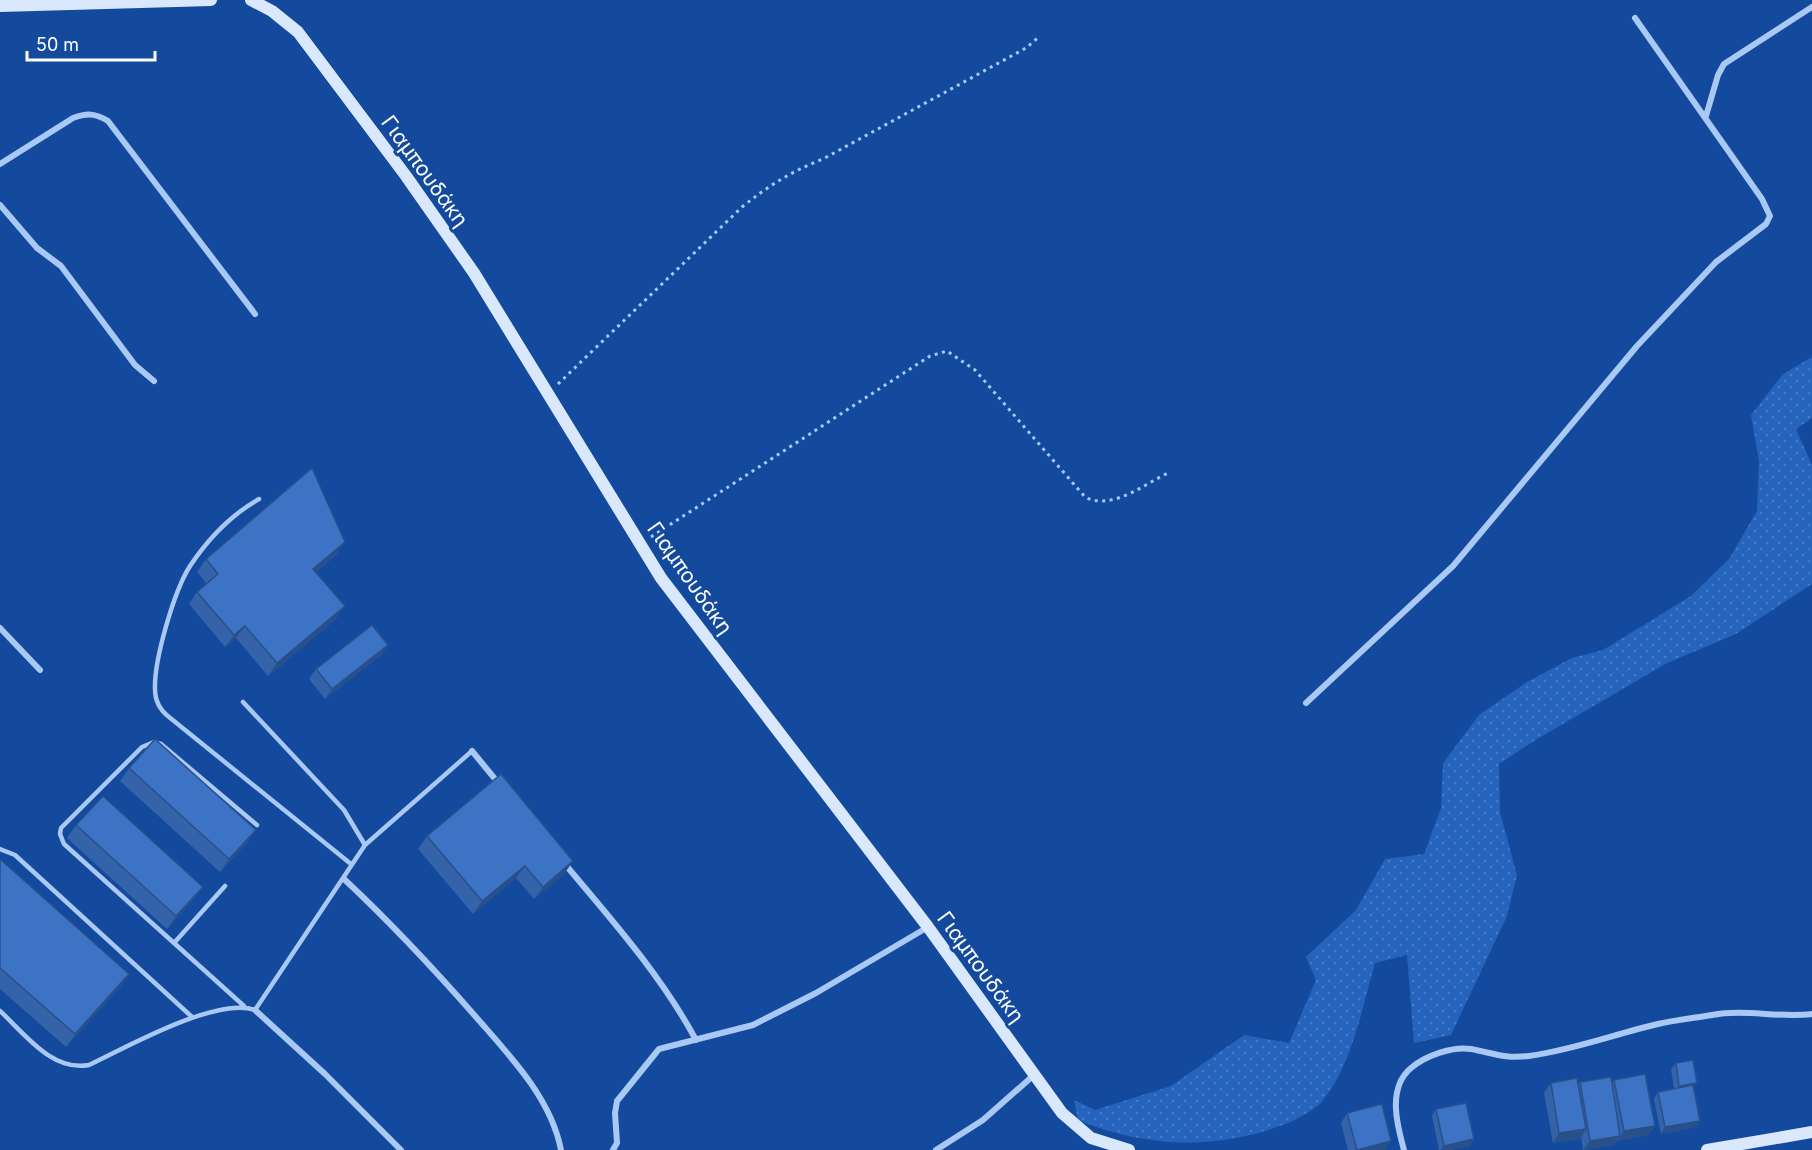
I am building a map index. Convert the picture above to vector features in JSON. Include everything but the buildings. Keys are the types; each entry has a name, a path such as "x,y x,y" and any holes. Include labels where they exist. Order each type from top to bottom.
{"main road":[{"path":"0,6 211,0"},
{"name":"Γιαμπουδάκη","path":"251,0 272,11 298,32 406,176 474,273 661,578 928,927 1035,1075 1076,1127 1091,1138 1129,1150"},
{"path":"1707,1150 1812,1132"}],"street":[{"path":"1706,116 1718,75 1725,63 1812,7"},
{"path":"1306,703 1453,566 1637,346 1716,262 1766,224 1770,216 1762,199 1706,116 1635,18"},
{"path":"0,164 73,118 85,114 100,117 114,130 255,314"},
{"path":"0,205 37,248 61,266 135,365 154,381"},
{"path":"0,628 40,670"},
{"path":"472,751 507,794"},
{"path":"557,854 624,934 681,1013 696,1040"},
{"path":"344,879 432,967 499,1043 544,1103 557,1130 561,1150"},
{"path":"613,1150 617,1143 615,1107 620,1094 659,1049 753,1025 816,993 928,927"},
{"path":"255,1010 325,1074 401,1150"},
{"path":"1404,1150 1395,1105 1400,1085 1409,1070 1423,1060 1454,1050 1469,1048 1504,1058 1548,1054 1659,1023 1734,1012 1779,1016 1812,1014"},
{"path":"936,1150 983,1120 1035,1075"}],"lane":[{"path":"259,500 243,508 226,523 188,569 167,624 155,688 157,702 169,717 351,864"},
{"path":"243,702 344,810 365,845"},
{"path":"257,825 161,744 154,742 142,747 61,828 64,844 244,1006 255,1010 365,845 472,751"},
{"path":"0,849 15,855 192,1017"},
{"path":"174,943 225,886"},
{"path":"0,1011 47,1055 71,1067 89,1065 192,1017 244,1006"}],"path":[{"path":"548,393 742,207 771,183 833,153 1026,48 1040,36"},
{"path":"641,544 930,356 947,351 975,370 1085,497 1096,503 1112,501 1167,473"}],"shaded area":[{"path":"1812,357 1812,418 1796,429 1812,465 1812,584 1736,634 1667,663 1499,764 1500,812 1517,875 1507,916 1451,1035 1414,1043 1407,955 1375,963 1356,1034 1334,1084 1315,1108 1295,1120 1242,1137 1188,1142 1133,1137 1078,1120 1074,1100 1095,1110 1171,1086 1244,1035 1289,1043 1316,980 1306,957 1356,910 1385,859 1424,854 1441,808 1443,763 1479,715 1527,682 1572,658 1603,650 1691,596 1729,559 1757,511 1759,461 1751,415 1783,374"}]}
